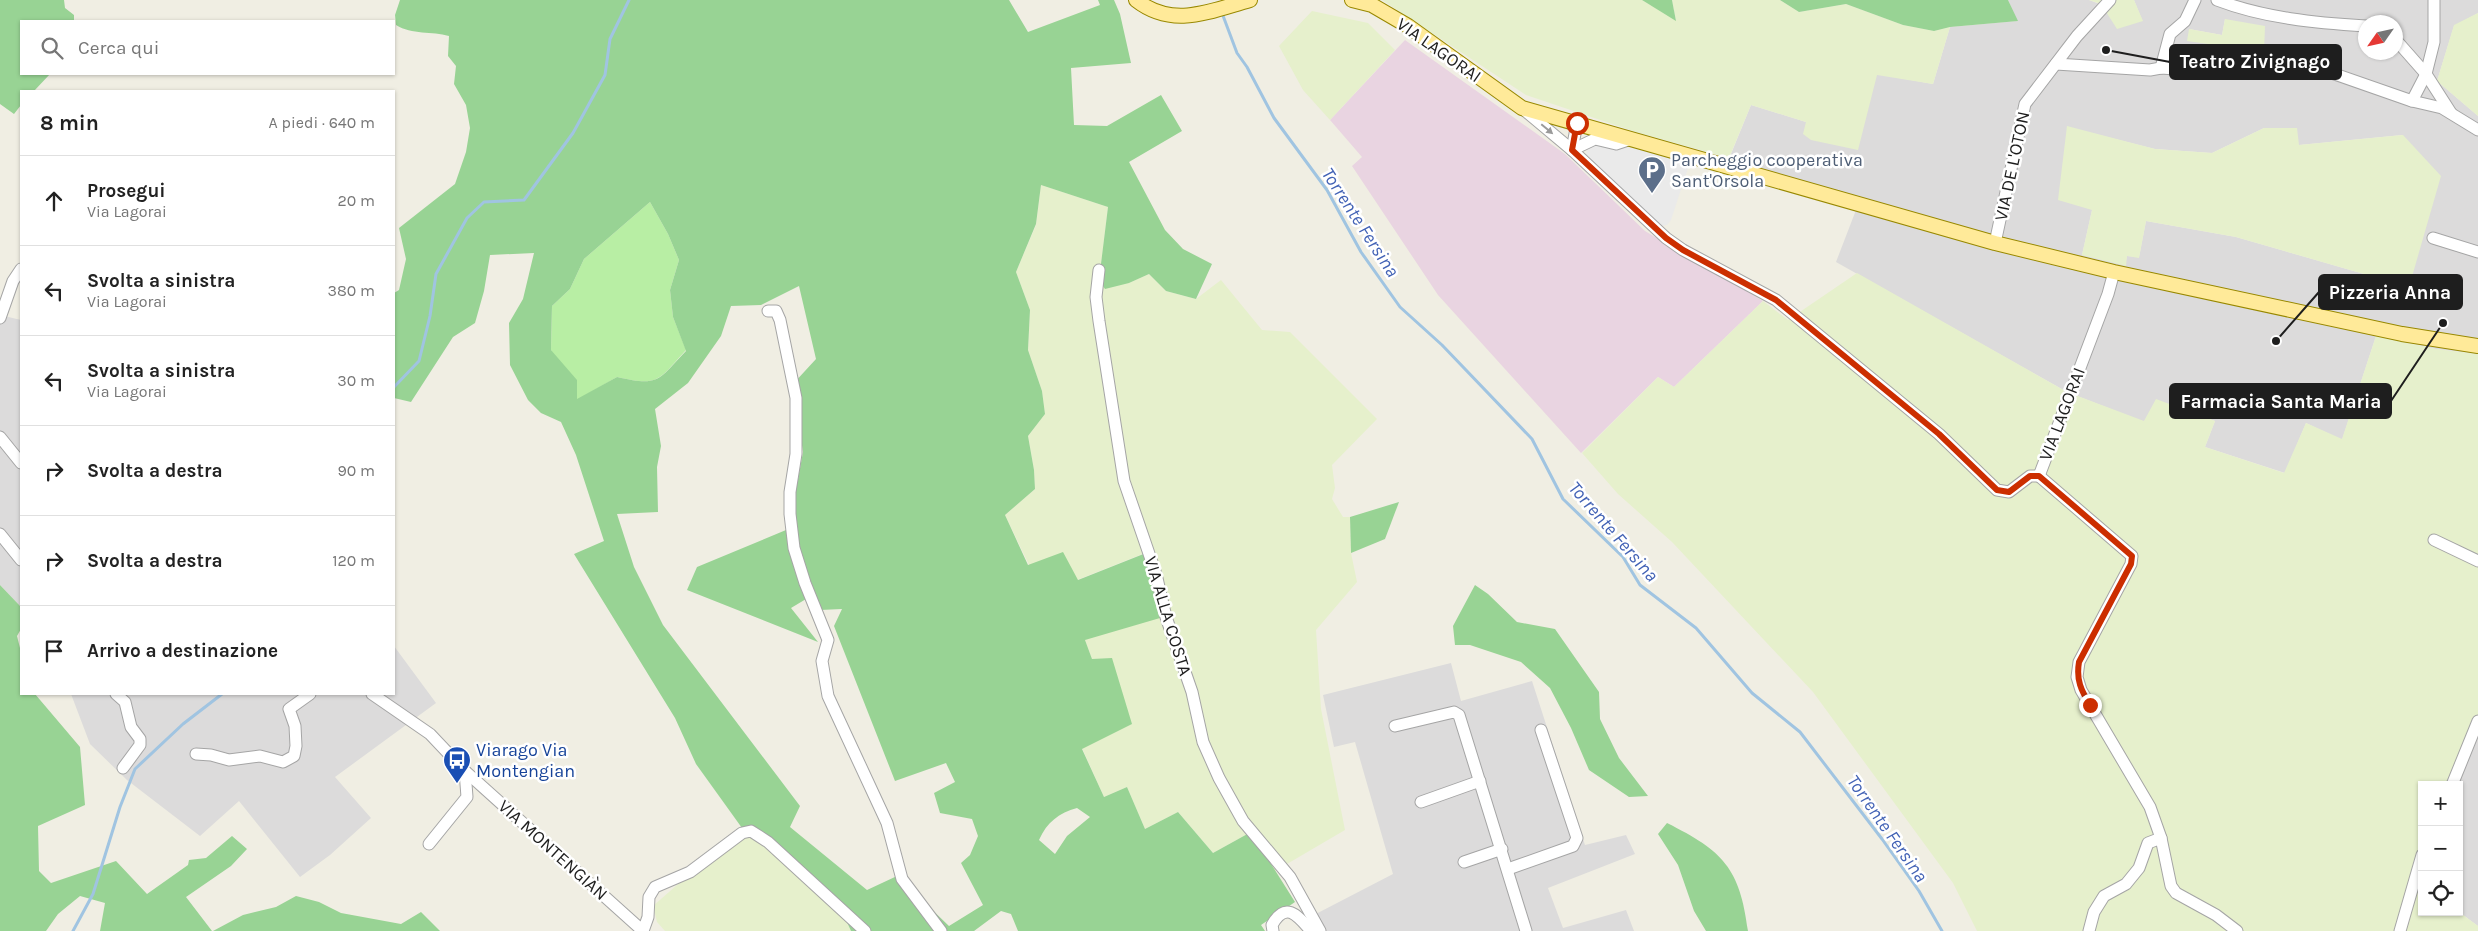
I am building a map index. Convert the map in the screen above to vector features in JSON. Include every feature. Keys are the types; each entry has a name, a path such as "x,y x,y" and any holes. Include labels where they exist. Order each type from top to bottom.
{"main road":[{"path":"1136,0 1160,13 1190,17 1250,0"},
{"name":"VIA LAGORAI","path":"1352,0 1372,5 1408,26 1522,108 1995,243 2114,272 2402,334 2478,346"}],"street":[{"name":"VIA DE L'OTON","path":"1995,243 2025,104 2077,36 2110,0"},
{"path":"2161,68 2170,34 2185,21 2196,0"},
{"path":"2217,0 2253,11 2301,20 2358,25"},
{"path":"2412,101 2426,74 2434,42 2434,0"},
{"path":"2403,48 2426,74 2452,114"},
{"path":"2056,64 2150,70 2161,68 2189,70 2242,59 2283,56 2412,101 2442,108 2478,130"},
{"name":"VIA LAGORAI","path":"1522,108 1572,150 1666,238 1683,250 1776,300 1939,434 1997,490 2009,492 2030,476 2039,476 2108,294 2114,272"},
{"path":"1572,150 1577,123"},
{"name":"VIA LAGORAI","path":"1572,150 1595,139 1616,144 1631,139"},
{"path":"2433,238 2478,252"},
{"name":"VIA ALLA COSTA","path":"1099,270 1096,297 1124,481 1156,574 1166,617 1192,692 1203,742 1219,778 1243,820 1290,877 1320,931"},
{"path":"0,318 10,289 20,271"},
{"path":"768,311 776,311 780,320 796,398 796,454 790,492 790,514 794,548 805,584 828,640 822,662 828,696 887,823 902,879 941,931"},
{"path":"0,437 20,462"},
{"path":"2039,476 2132,556 2131,564 2079,662 2077,677 2081,690 2150,807 2161,838 2171,886 2176,894 2216,915 2237,931"},
{"path":"0,534 20,559"},
{"path":"2434,540 2478,561"},
{"path":"117,695 125,702 131,727 140,739 140,745 123,768"},
{"path":"196,754 230,760 260,756 283,762 294,756 296,746 295,726 289,708 308,695"},
{"name":"VIA MONTENGIÀN","path":"373,695 430,734 465,771 643,931"},
{"path":"1394,726 1454,712 1459,715 1526,931"},
{"path":"2454,781 2478,721"},
{"path":"1508,868 1573,846 1577,838 1541,730"},
{"path":"428,844 467,797 465,771"},
{"path":"1421,802 1480,781"},
{"path":"643,931 648,917 649,897 655,887 690,872 742,833 751,831 768,842 865,931"},
{"path":"2089,931 2094,912 2104,896 2126,884 2139,868 2148,843 2161,838"},
{"path":"1464,862 1502,849"},
{"path":"2400,931 2418,869"},
{"path":"1274,931 1272,925 1277,916 1287,912 1296,914 1311,931"}],"shaded area":[{"path":"2008,0 2089,0 2142,20 2134,0 2478,0 2478,13 2454,26 2437,81 2478,116 2478,354 2436,349 2376,336 2342,440 2306,423 2285,473 2205,447 2215,421 2156,400 2144,422 2067,392 1836,262 1856,210 1724,171 1751,105 1806,122 1877,74 1933,84 1950,27 2017,21","holes":["2225,19 2264,53 2251,54 2252,46 2232,44 2214,59 2215,45 2189,29 2222,35","2067,127 2155,149 2212,153 2264,128 2299,145 2402,135 2409,287 2236,237 2146,221 2139,257 2127,256 2125,265 2082,255 2092,210"]},
{"path":"1405,40 1565,154 1645,231 1763,301 1674,387 1658,377 1581,453 1438,295 1352,166 1362,157 1330,120"},
{"name":"Parcheggio cooperativa Sant'Orsola","path":"1600,143 1664,154 1688,162 1689,165 1671,220 1667,225 1661,226 1588,157 1586,152 1589,147"},
{"path":"0,315 20,320 20,606 0,585"},
{"path":"395,647 436,703 335,777 371,818 330,855 300,877 239,801 200,836 127,780 90,744 71,695 395,695"},
{"path":"1451,663 1461,701 1532,681 1585,845 1626,835 1635,854 1548,888 1563,928 1626,910 1634,931 1314,931 1310,917 1393,874 1355,742 1334,747 1323,695"},
{"path":"2478,717 2478,926 2463,915 2463,781 2455,781"}],"green space":[{"path":"0,0 64,0 65,8 74,15 74,20 20,20 20,75 49,75 35,90 20,90 20,106 14,114 0,104"},
{"path":"400,0 1009,0 1028,32 1100,5 1098,0 1114,0 1120,14 1131,63 1071,68 1074,125 1107,126 1161,95 1182,131 1129,162 1165,230 1183,249 1212,264 1196,299 1166,291 1149,274 1129,283 1105,289 1099,280 1108,207 1041,185 1036,224 1016,272 1030,310 1028,350 1042,391 1045,414 1028,436 1035,489 1005,515 1028,565 1063,552 1078,580 1146,553 1160,618 1085,640 1092,659 1112,658 1132,724 1082,749 1104,797 1127,787 1145,829 1178,812 1213,853 1251,832 1295,902 1261,925 1265,931 1018,931 1011,914 1001,911 974,931 851,931 842,911 742,828 696,764 675,718 574,554 604,541 576,455 561,422 541,413 528,400 510,365 509,323 523,299 534,253 490,255 484,291 475,323 453,337 411,402 395,398 395,292 399,290 406,259 399,228 455,184 466,152 470,128 466,105 454,84 456,66 448,56 449,36 415,32 396,25 395,15","holes":["650,202 668,234 679,260 670,290 673,317 686,351 657,379 642,381 617,377 577,399 577,380 551,350 552,306 570,289 584,259","799,286 816,359 793,384 803,452 794,501 796,530 803,563 820,610 842,609 834,626 895,781 946,763 955,782 934,793 940,813 972,819 978,836 970,855 961,863 983,905 949,926 897,876 867,890 790,827 800,806 663,625 634,567 617,514 658,512 657,467 661,446 655,409 688,383 721,336 731,306 761,305","1077,808 1090,817 1067,836 1055,854 1039,840 1054,819"]},
{"path":"1382,0 1642,0 1676,20 1672,0 1780,0 1799,12 1846,4 1903,25 1934,31 1950,27 1933,84 1877,75 1858,150 1811,140 1803,134 1806,122 1751,105 1729,158 1636,132 1526,95"},
{"path":"1642,0 1672,0 1676,21"},
{"path":"1780,0 2008,0 2018,21 1950,27 1934,31 1903,25 1846,4 1799,12"},
{"path":"2089,0 2134,0 2143,21 2117,29 2101,4"},
{"path":"1312,11 1368,23 1395,50 1330,120 1303,90 1279,46"},
{"path":"2478,13 2478,116 2437,81 2454,25"},
{"path":"2225,19 2265,26 2264,53 2251,55 2252,46 2232,44 2229,57 2214,60 2215,45 2187,41 2189,29 2222,35"},
{"path":"2067,126 2155,149 2212,153 2264,128 2297,128 2299,145 2403,135 2441,176 2409,287 2236,237 2146,221 2139,258 2127,256 2126,266 2082,255 2092,210 2058,200"},
{"path":"1041,185 1108,207 1099,280 1129,283 1149,274 1166,291 1196,299 1221,280 1262,330 1290,332 1377,419 1332,465 1335,488 1332,499 1343,517 1350,517 1351,553 1357,582 1316,630 1321,709 1345,830 1275,871 1251,832 1213,853 1178,812 1145,829 1127,787 1104,797 1082,748 1092,659 1085,640 1145,553 1077,580 1029,565 1005,515 1035,489 1028,436 1045,414 1042,391 1028,350 1030,310 1016,272 1036,225"},
{"path":"650,202 668,234 679,260 670,290 673,317 686,350 657,378 650,381 642,381 617,377 577,400 551,350 552,306 570,289 584,259"},
{"path":"1857,273 2067,392 2144,421 2156,399 2215,421 2205,447 2284,473 2306,423 2342,439 2376,336 2436,349 2478,354 2478,717 2455,781 2418,781 2418,916 2463,915 2478,926 2478,931 1977,931 1953,883 1813,692 1672,542 1618,494 1582,453 1658,377 1674,387 1763,301 1788,320"},
{"path":"1399,502 1385,539 1351,553 1350,517"},
{"path":"786,530 806,599 791,608 818,642 687,590 697,567"},
{"path":"0,585 20,606 20,631 17,636 20,648 20,695 36,695 80,747 85,805 38,826 39,871 51,883 116,861 147,894 188,865 189,860 206,858 232,836 247,849 231,866 186,897 212,931 100,931 105,903 80,896 58,914 46,931 0,931"},
{"path":"1475,585 1488,594 1517,622 1555,629 1599,692 1600,719 1619,758 1648,796 1629,797 1589,770 1571,728 1550,688 1521,662 1470,645 1455,645 1453,626"},
{"path":"1667,823 1702,843 1726,864 1740,891 1748,931 1706,931 1694,911 1678,865 1658,834"},
{"path":"742,828 779,846 842,911 851,931 665,931 657,922 653,906"},
{"path":"296,896 319,902 341,913 401,924 421,912 440,931 213,931 243,915 276,907"}],"waterway":[{"path":"395,386 419,361 430,316 436,274 467,218 484,202 524,200 573,133 605,75 610,39 629,0"},
{"name":"Torrente Fersina","path":"1222,13 1237,53 1247,67 1274,118 1327,190 1361,252 1400,307 1442,345 1532,439 1563,499 1623,557 1640,585 1696,628 1752,693 1800,732 1882,839 1919,891 1942,931"},
{"path":"73,931 93,894 120,807 135,769 183,724 221,695"}],"place":[{"name":"Teatro Zivignago","path":"2106,50"},
{"name":"Parcheggio cooperativa Sant'Orsola","path":"1652,194"},
{"name":"Farmacia Santa Maria","path":"2443,323"},
{"name":"Pizzeria Anna","path":"2276,341"},
{"name":"Viarago Via Montengian","path":"457,784"}],"route":[{"path":"1577,123 1572,150 1666,238 1683,250 1776,300 1939,434 1997,490 2009,492 2030,476 2039,476 2044,483 2127,550 2132,556 2131,564 2079,662 2077,677 2081,690 2090,705"}]}
